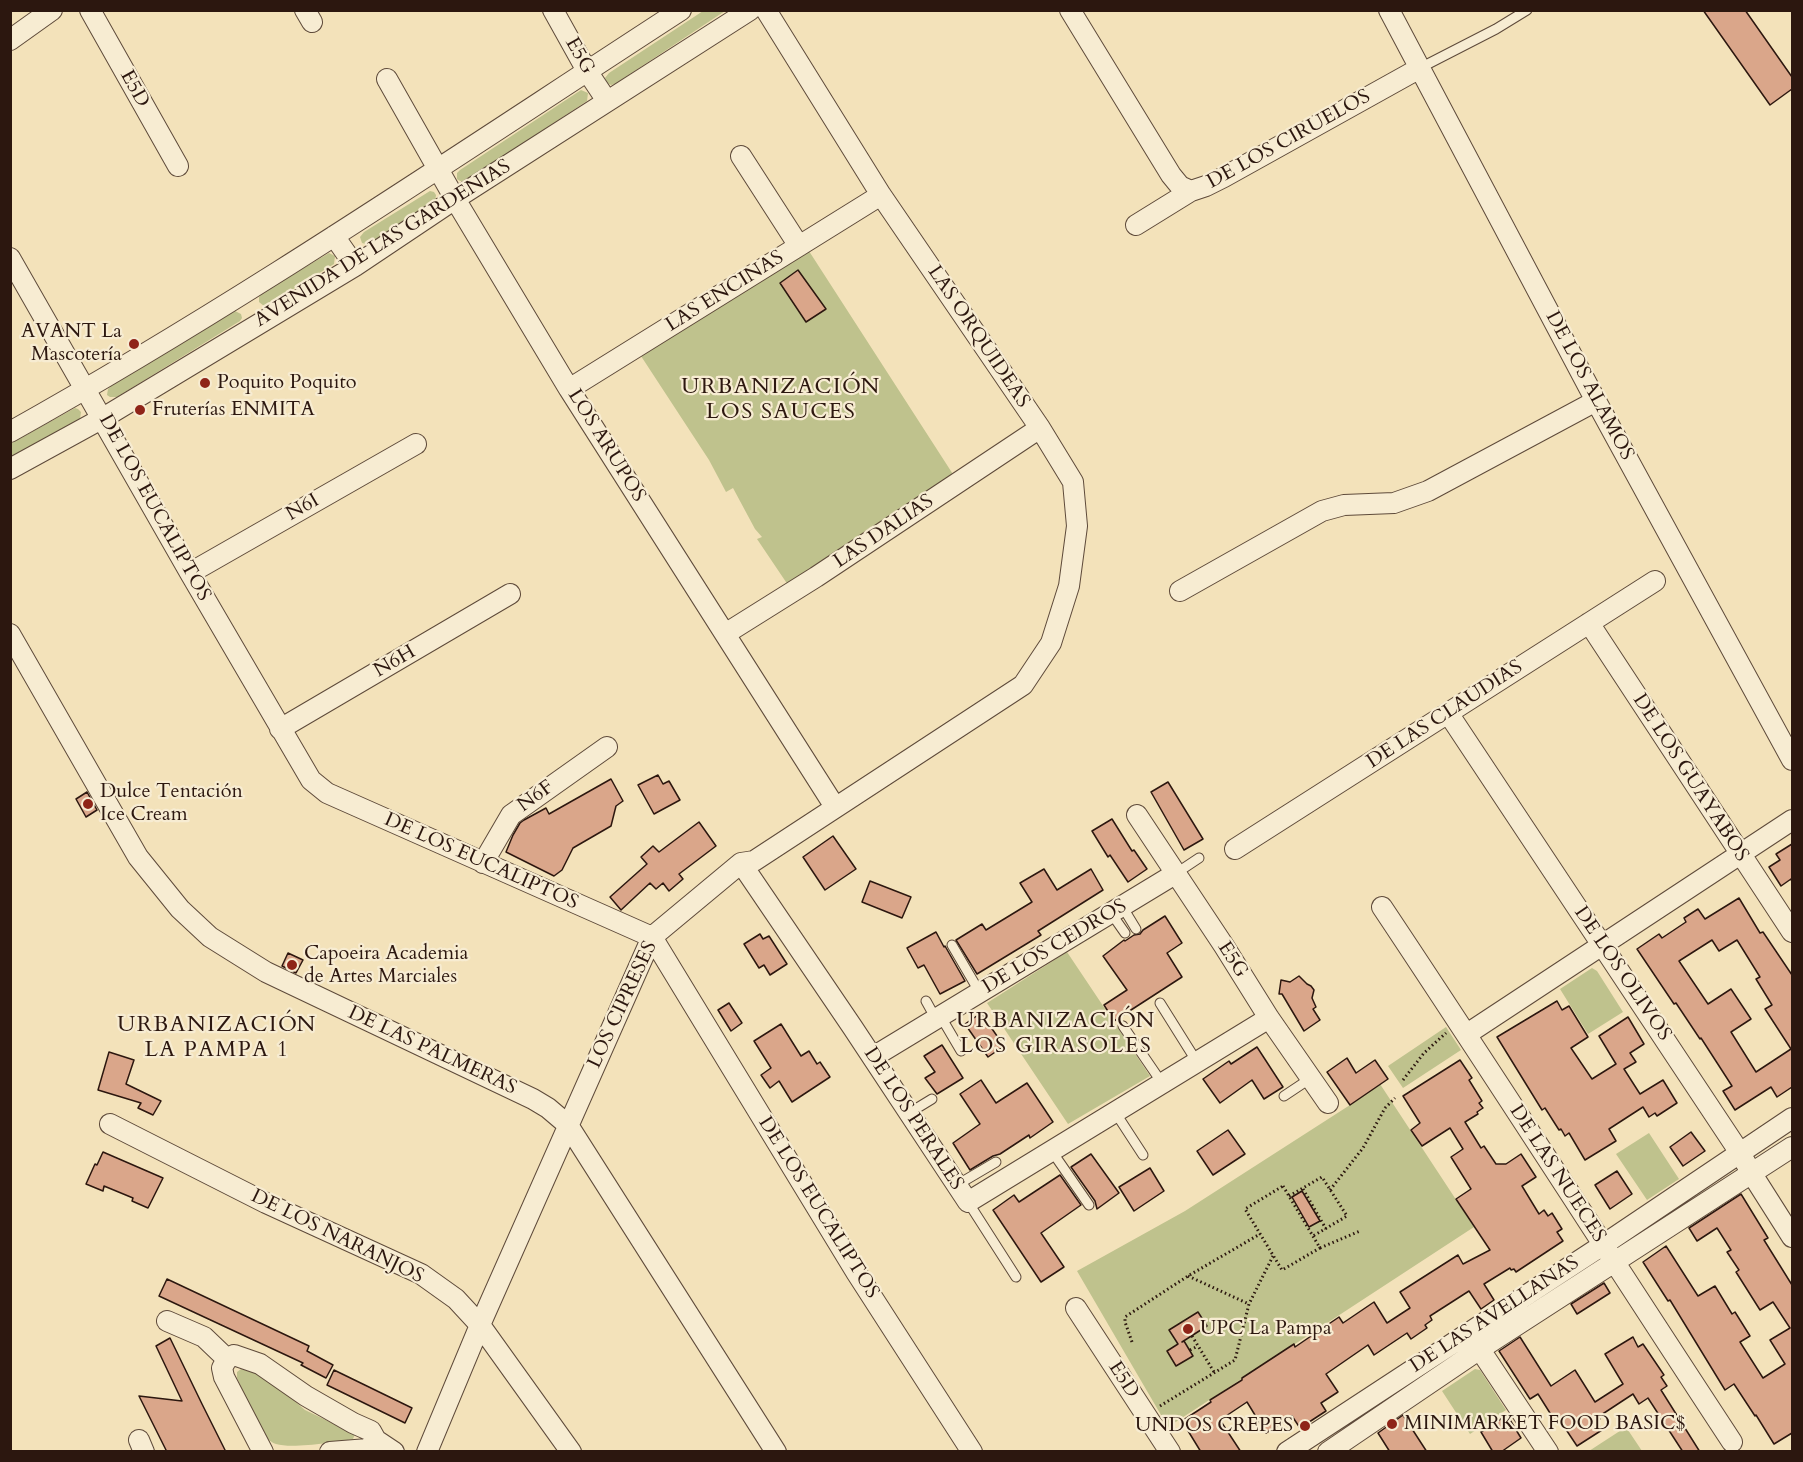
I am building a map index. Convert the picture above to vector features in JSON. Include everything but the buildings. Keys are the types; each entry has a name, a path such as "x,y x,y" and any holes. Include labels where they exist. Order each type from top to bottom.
{"street":[{"path":"15,36 22,10"},
{"path":"15,36 52,10"},
{"name":"E5D","path":"90,10 178,166"},
{"name":"E5G","path":"553,10 587,71 608,101"},
{"name":"AVENIDA DE LAS GARDENIAS","path":"10,432 86,390 334,236 681,10"},
{"name":"AVENIDA DE LAS GARDENIAS","path":"10,469 103,418 355,266 455,199 750,10"},
{"name":"LAS ORQUIDEAS","path":"766,10 881,195 1040,428 1073,482 1077,526 1069,586 1051,643 1023,685"},
{"name":"DE LOS CIRUELOS","path":"1070,10 1171,175 1180,186 1191,191 1224,177 1420,68"},
{"name":"DE LOS ALAMOS","path":"1389,10 1596,401 1792,760"},
{"name":"LOS ARUPOS","path":"387,79 455,199 569,389 834,807"},
{"path":"741,156 799,246"},
{"path":"1136,225 1191,191"},
{"name":"LAS ENCINAS","path":"569,389 881,195"},
{"path":"334,236 355,266"},
{"name":"DE LOS EUCALIPTOS","path":"10,258 311,780 327,793 652,937 856,1272 972,1452"},
{"path":"245,291 263,321"},
{"path":"1180,591 1322,511 1344,505 1395,502 1428,491 1596,401"},
{"name":"LAS DALIAS","path":"725,634 816,577 1040,428"},
{"name":"N6I","path":"190,573 416,444"},
{"name":"DE LAS CLAUDIAS","path":"1235,849 1655,581"},
{"name":"N6H","path":"280,729 510,594"},
{"name":"DE LOS GUAYABOS","path":"1589,623 1792,932"},
{"name":"DE LAS PALMERAS","path":"10,634 138,857 180,909 210,937 266,972 533,1099 568,1125 776,1452"},
{"name":"LOS CIPRESES","path":"427,1452 480,1325 652,937 741,863 754,861 1023,685"},
{"name":"DE LOS OLIVOS","path":"1448,713 1603,944 1740,1153 1792,1237"},
{"name":"N6F","path":"483,863 511,815 606,747"},
{"name":"E5G","path":"1137,816 1269,1018 1328,1103"},
{"path":"1462,1028 1603,944 1792,820"},
{"name":"DE LOS PERALES","path":"741,863 873,1057 962,1194 1051,1150 1269,1018"},
{"name":"DE LOS CEDROS","path":"873,1057 1175,874"},
{"name":"DE LAS NUECES","path":"1382,907 1732,1442"},
{"name":"DE LAS AVELLANAS","path":"1287,1452 1792,1118"},
{"name":"DE LOS NARANJOS","path":"110,1124 266,1203 421,1274 456,1299 480,1325 571,1452"},
{"name":"DE LAS AVELLANAS","path":"1328,1452 1352,1445 1480,1349 1792,1146"},
{"name":"E5D","path":"1076,1308 1170,1452"},
{"path":"167,1321 204,1337 227,1359"},
{"path":"1468,1332 1548,1452"},
{"path":"263,1452 224,1377 222,1368 227,1359 234,1355 260,1364 306,1396 371,1431 376,1440 394,1452"},
{"path":"1336,1420 1352,1445"},
{"path":"330,1452 368,1449 376,1440"}],"lane":[{"path":"1420,68 1496,29 1527,10"},
{"path":"1175,874 1200,858"},
{"path":"1117,910 1136,929"},
{"path":"1117,910 1125,933"},
{"path":"952,945 980,993"},
{"path":"926,1001 961,1051"},
{"path":"1160,1003 1197,1062"},
{"path":"1123,1026 1162,1083"},
{"path":"1284,1095 1311,1078"},
{"path":"909,1113 932,1099"},
{"path":"1115,1112 1143,1155"},
{"path":"1051,1150 1089,1205"},
{"path":"996,1162 962,1194 1016,1277"}],"path":[{"path":"1403,1080 1424,1053 1462,1028"},
{"path":"1330,1190 1363,1148 1386,1108 1395,1098"},
{"path":"1290,1196 1322,1177 1347,1216 1313,1236"},
{"path":"1320,1248 1283,1186 1245,1209 1282,1270 1320,1248 1360,1231"},
{"path":"1302,1188 1326,1229"},
{"path":"1132,1342 1125,1317 1188,1276 1260,1234"},
{"path":"1146,1415 1235,1360 1249,1304 1274,1256"},
{"path":"1188,1276 1249,1304"},
{"path":"1192,1336 1214,1372"},
{"path":"1190,1350 1198,1346"}],"green space":[{"path":"703,11 725,11 615,84 607,83 605,78 609,73"},
{"path":"581,90 588,93 587,101 466,181 457,179 457,173 460,170"},
{"path":"430,191 436,195 435,202 370,243 362,243 360,237 364,232"},
{"path":"807,248 958,482 788,585 757,539 762,537 755,529 733,488 726,492 709,460 639,353"},
{"path":"329,253 335,256 334,264 269,304 264,306 259,302 262,293"},
{"path":"235,311 241,314 240,321 117,397 107,395 111,386"},
{"path":"75,408 81,412 80,419 11,458 10,444"},
{"path":"1067,952 1150,1076 1068,1124 987,1003"},
{"path":"1592,968 1597,971 1623,1012 1588,1034 1560,989"},
{"path":"1446,1027 1461,1050 1403,1088 1388,1066"},
{"path":"1380,1084 1474,1227 1168,1427 1077,1271 1185,1211"},
{"path":"1649,1133 1679,1179 1647,1200 1616,1154"},
{"path":"241,1369 253,1371 283,1391 305,1410 355,1434 353,1439 303,1445 283,1445 272,1442 264,1435 237,1378 237,1372"},
{"path":"1475,1369 1480,1370 1506,1410 1470,1434 1442,1391"},
{"path":"1626,1427 1642,1451 1589,1451"}],"place":[{"name":"AVANT La Mascotería","path":"134,344"},
{"name":"Poquito Poquito","path":"205,383"},
{"name":"Fruterías ENMITA","path":"140,410"},
{"name":"Dulce Tentación Ice Cream","path":"88,804"},
{"name":"Capoeira Academia de Artes Marciales","path":"292,965"},
{"name":"UPC La Pampa","path":"1188,1329"},
{"name":"MINIMARKET FOOD BASIC$","path":"1392,1424"},
{"name":"UNDOS CREPES","path":"1305,1426"}],"district":[{"name":"URBANIZACIÓN LOS SAUCES","path":"781,401"},
{"name":"URBANIZACIÓN LOS GIRASOLES","path":"1056,1034"},
{"name":"URBANIZACIÓN LA PAMPA 1","path":"217,1038"}]}
